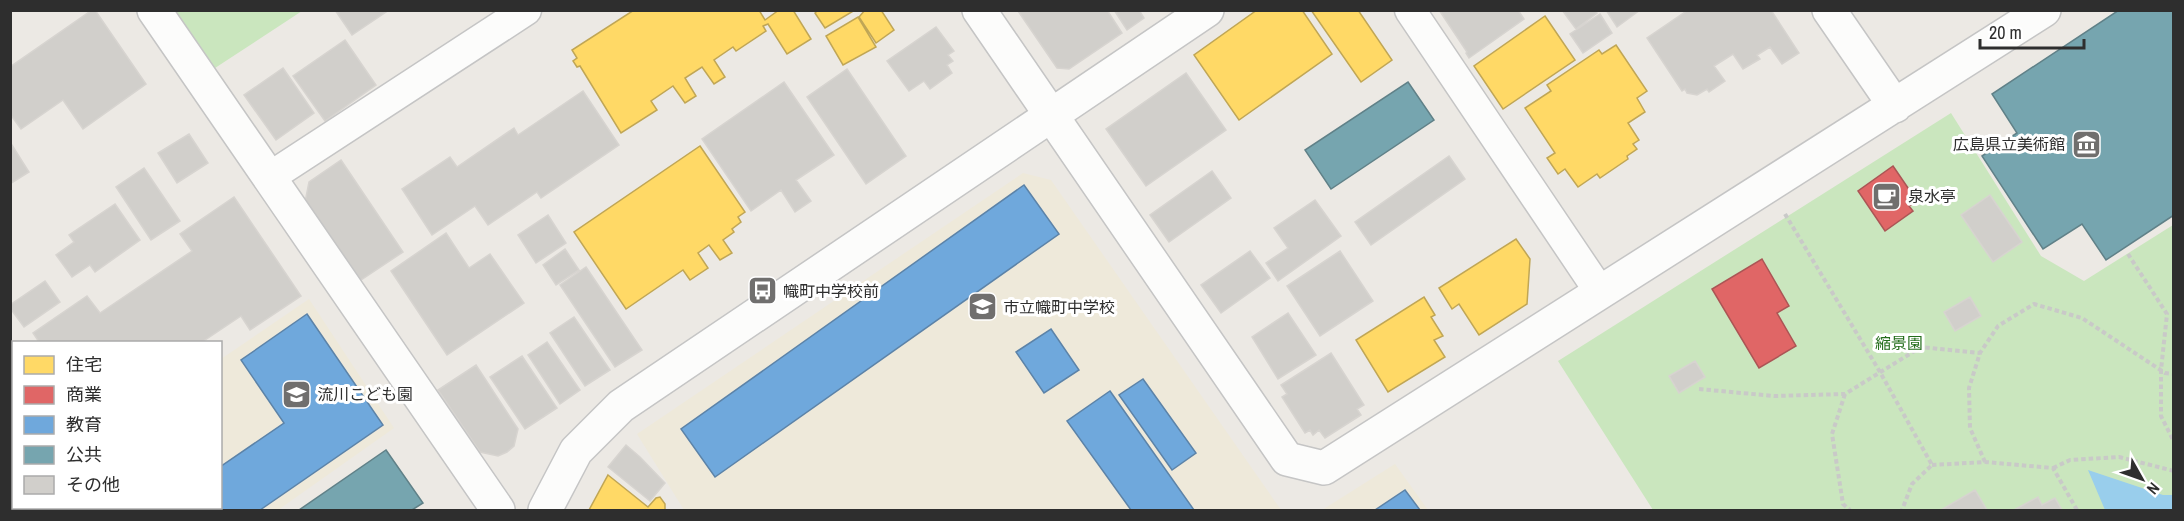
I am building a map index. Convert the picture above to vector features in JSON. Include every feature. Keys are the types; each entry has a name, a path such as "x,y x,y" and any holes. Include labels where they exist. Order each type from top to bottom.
{"street":[{"path":"154,10 498,510"},
{"path":"270,177 526,10"},
{"path":"979,10 1287,459 1324,468 2044,10"},
{"path":"545,510 576,451 621,406 1207,10"},
{"path":"1410,10 1600,292"},
{"path":"1829,10 1895,106"}],"path":[{"path":"1783,210 1880,372 1932,465"},
{"path":"2128,254 2167,314 2161,370 2160,416 2174,442"},
{"path":"1985,462 1970,428 1969,388 1980,353 1998,326 2034,304 2082,318 2165,373 2174,374"},
{"path":"2167,314 2174,311"},
{"path":"1699,389 1774,396 1845,394 1921,347 1980,353"},
{"path":"1844,510 1832,434 1845,394"},
{"path":"1902,510 1911,484 1932,465 1985,462 2053,468 2070,460 2119,457 2174,471"},
{"path":"2053,468 2077,510"},
{"path":"1843,504 1850,510"}],"shaded area":[{"name":"市立幟町中学校","path":"1023,173 1051,180 1281,510 684,510 637,434"},
{"name":"流川こども園","path":"309,299 394,428 278,510 159,510 222,509 222,358"},
{"path":"1395,464 1428,510 1322,510"}],"green space":[{"path":"174,11 302,11 215,68"},
{"name":"縮景園","path":"1951,113 2041,256 2084,281 2173,225 2173,510 1653,510 1558,361"}],"water":[{"path":"2088,470 2163,495 2173,495 2173,510 2105,510"}],"building: 住宅":[{"path":"634,10 759,10 765,20 779,10 793,10 811,39 787,54 768,24 763,26 766,31 736,51 733,47 714,60 725,77 714,84 702,67 685,78 696,96 685,103 673,86 651,101 657,110 621,133 580,66 577,67 573,61 577,58 572,50"},
{"path":"818,10 855,10 825,28 815,13"},
{"path":"865,10 881,10 894,30 876,43 859,17"},
{"path":"1257,10 1302,10 1332,54 1239,120 1194,55"},
{"path":"1311,10 1358,10 1392,60 1361,82"},
{"path":"1545,16 1575,60 1503,109 1474,66"},
{"path":"858,17 876,47 843,65 826,36"},
{"path":"1616,45 1647,91 1637,98 1645,112 1628,123 1639,140 1633,144 1637,149 1627,156 1628,159 1600,178 1597,174 1578,187 1565,169 1558,174 1547,158 1555,153 1525,108 1551,91 1547,85 1599,50 1602,54"},
{"path":"700,146 745,212 738,217 741,222 732,229 734,232 723,240 732,253 720,260 709,245 698,253 708,268 690,280 683,270 626,309 574,232"},
{"path":"1516,239 1530,259 1527,304 1479,335 1459,304 1452,309 1439,288"},
{"path":"1424,297 1435,315 1431,317 1443,336 1434,340 1445,357 1388,392 1356,340"},
{"path":"608,475 648,507 660,497 665,504 665,510 589,510"}],"building: 商業":[{"name":"泉水亭","path":"1893,166 1917,201 1909,206 1913,211 1885,231 1858,191"},
{"path":"1762,259 1789,306 1777,313 1796,346 1759,368 1712,289"}],"building: 教育":[{"path":"1024,185 1059,234 715,477 681,429"},
{"name":"流川こども園","path":"307,314 383,425 260,510 185,510 222,509 222,466 284,423 241,360"},
{"path":"1051,329 1079,370 1044,393 1016,352"},
{"path":"1143,379 1196,453 1172,470 1119,395"},
{"path":"1110,391 1194,510 1131,510 1067,421"},
{"path":"1405,490 1420,510 1375,510"}],"building: 公共":[{"name":"広島県立美術館","path":"2119,10 2174,10 2174,215 2106,260 2082,224 2043,249 1982,156 2017,133 1992,94"},
{"path":"1408,82 1434,120 1331,189 1305,150"},
{"path":"386,450 423,503 412,510 299,510"}],"building: その他":[{"path":"95,10 146,84 83,129 63,100 21,129 10,114 10,67"},
{"path":"335,10 389,10 352,35"},
{"path":"1107,10 1122,33 1069,69 1057,68 1018,11"},
{"path":"1114,10 1139,10 1144,18 1127,30"},
{"path":"1439,10 1518,10 1524,19 1469,58"},
{"path":"1562,10 1595,10 1597,13 1576,29"},
{"path":"1606,10 1640,10 1617,27"},
{"path":"1688,10 1771,10 1799,53 1782,64 1770,47 1757,55 1760,59 1743,69 1733,54 1714,66 1725,81 1709,92 1707,89 1697,95 1687,93 1685,89 1682,91 1647,38"},
{"path":"1600,14 1612,33 1583,53 1570,34"},
{"path":"936,27 954,51 948,55 953,61 947,65 952,73 930,89 924,81 909,91 887,61"},
{"path":"345,40 376,85 325,121 293,76"},
{"path":"283,68 314,113 276,140 244,95"},
{"path":"847,69 906,156 866,184 807,97"},
{"path":"1186,73 1226,130 1146,186 1106,129"},
{"path":"784,82 834,155 796,180 811,201 795,212 781,190 751,211 702,139"},
{"path":"583,91 619,145 541,198 537,192 488,225 475,206 432,235 402,189 450,157 457,167 514,128 518,135"},
{"path":"189,134 208,163 177,183 158,153"},
{"path":"10,142 29,172 10,184"},
{"path":"1449,156 1465,179 1371,245 1355,222"},
{"path":"341,160 403,252 358,282 305,202 309,182"},
{"path":"144,168 180,221 151,240 116,187"},
{"path":"1212,171 1231,198 1169,242 1150,215"},
{"path":"1990,195 2022,242 1993,262 1961,215"},
{"path":"234,197 301,296 250,330 241,316 204,341 38,341 33,333 87,296 100,313 192,251 180,234"},
{"path":"1315,200 1341,236 1278,281 1266,263 1288,248 1274,228"},
{"path":"115,204 140,240 95,272 90,265 72,277 56,255 74,242 69,235"},
{"path":"548,215 566,243 536,263 518,235"},
{"path":"446,233 469,268 490,254 524,303 447,355 391,271"},
{"path":"565,249 579,270 556,285 543,265"},
{"path":"1250,251 1270,278 1221,313 1201,285"},
{"path":"1340,251 1373,301 1320,336 1287,286"},
{"path":"586,267 642,350 615,367 560,285"},
{"path":"45,281 60,302 24,327 10,305"},
{"path":"1970,297 1981,316 1955,331 1944,312"},
{"path":"1288,313 1316,355 1278,379 1252,337"},
{"path":"574,317 610,370 585,386 550,333"},
{"path":"547,342 580,390 560,404 528,355"},
{"path":"1331,353 1364,405 1357,409 1361,415 1325,438 1319,430 1313,435 1310,430 1305,433 1282,397 1287,394 1281,385"},
{"path":"522,356 557,408 525,429 490,377"},
{"path":"1695,361 1705,377 1679,393 1669,376"},
{"path":"476,365 518,429 514,446 498,456 480,452 438,390"},
{"path":"626,445 665,483 650,501 608,467"},
{"path":"12,484 12,509 42,510 10,510 10,486"},
{"path":"1975,490 1987,510 1941,510"},
{"path":"2038,497 2042,505 2055,498 2062,510 2014,510"}],"place":[{"name":"広島県立美術館","path":"2086,144"},
{"name":"泉水亭","path":"1887,196"},
{"name":"幟町中学校前","path":"762,291"},
{"name":"市立幟町中学校","path":"982,307"},
{"name":"流川こども園","path":"296,394"}]}
